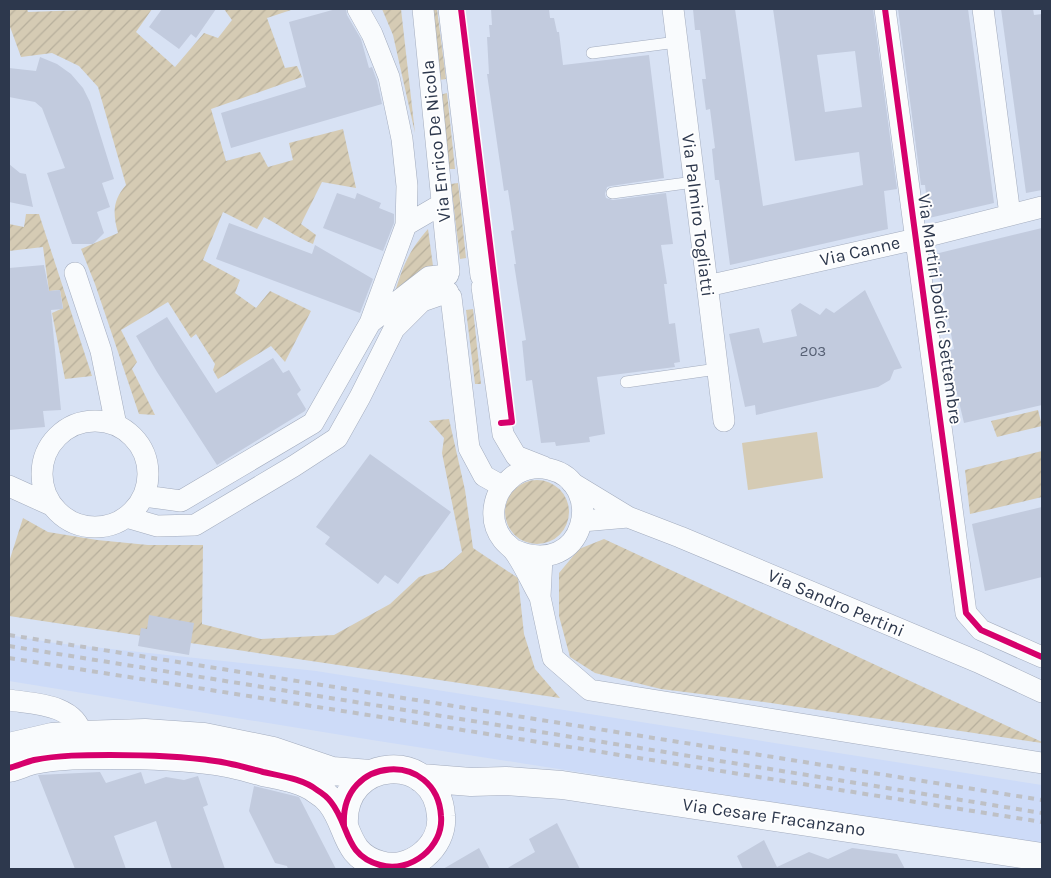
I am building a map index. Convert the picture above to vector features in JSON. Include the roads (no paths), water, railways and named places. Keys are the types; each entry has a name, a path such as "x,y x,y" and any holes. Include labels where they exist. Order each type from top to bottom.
{"street":[{"path":"144,496 181,501 313,423 370,323 406,224 408,202 406,162 395,104 381,54 358,9"},
{"name":"Via Enrico De Nicola","path":"423,9 449,284 469,448 484,476 502,486"},
{"name":"Via Enrico De Nicola","path":"449,9 481,281 503,434 516,456 550,470"},
{"name":"Via Palmiro Togliatti","path":"673,9 724,421"},
{"name":"Via Martiri Dodici Settembre","path":"884,9 966,613 981,630 1042,657"},
{"path":"983,9 1010,215"},
{"path":"406,224 442,204"},
{"name":"Via Canne","path":"707,286 916,239 1042,207"},
{"path":"126,517 157,526 194,525 294,466 337,438 394,329 422,302 449,284 458,266 464,265 477,270 481,281 478,296 473,300 460,302 449,284 429,277 370,323"},
{"path":"74,273 101,351 116,425"},
{"path":"9,486 51,505 63,517 78,524 95,527 111,525 126,517 136,508 144,496 148,483 149,469 145,455 134,438 116,425 100,420 82,422 66,428 53,440 45,455 41,472 44,489 51,505"},
{"path":"536,468 550,470 562,475 572,483 580,495 583,508 582,521 577,535 568,546 556,554 542,558 527,556 514,550 503,540 496,528 493,514 496,499 502,486 512,477 523,471 536,468"},
{"name":"Via Sandro Pertini","path":"572,483 628,517 978,662 1042,692"},
{"name":"Via Sandro Pertini","path":"582,521 628,517"},
{"path":"514,550 540,597"},
{"path":"542,558 540,597 553,658 590,690 1042,763"},
{"path":"9,700 65,711 80,724 82,735"},
{"path":"9,747 52,736 145,733 204,737 273,752 332,771 370,774"},
{"path":"9,768 34,760 70,755 149,755 216,761 296,780 316,788 331,802 344,825 348,839 356,851 368,860 381,866 412,866 430,849 436,839 442,816 439,802 431,788 421,778 411,772 396,769 380,770 370,774 354,787 348,795 345,805 344,825"},
{"name":"Via Cesare Fracanzano","path":"421,778 471,782 506,780 562,786 1035,861"},
{"name":"Via Cesare Fracanzano","path":"442,816 463,800 485,788 506,780"}],"lane":[{"path":"592,53 677,42"},
{"path":"612,193 694,182"},
{"path":"626,382 718,369"}],"railway":[{"path":"9,635 1042,800"},
{"path":"9,646 1042,813"},
{"path":"9,658 1042,822"}]}
